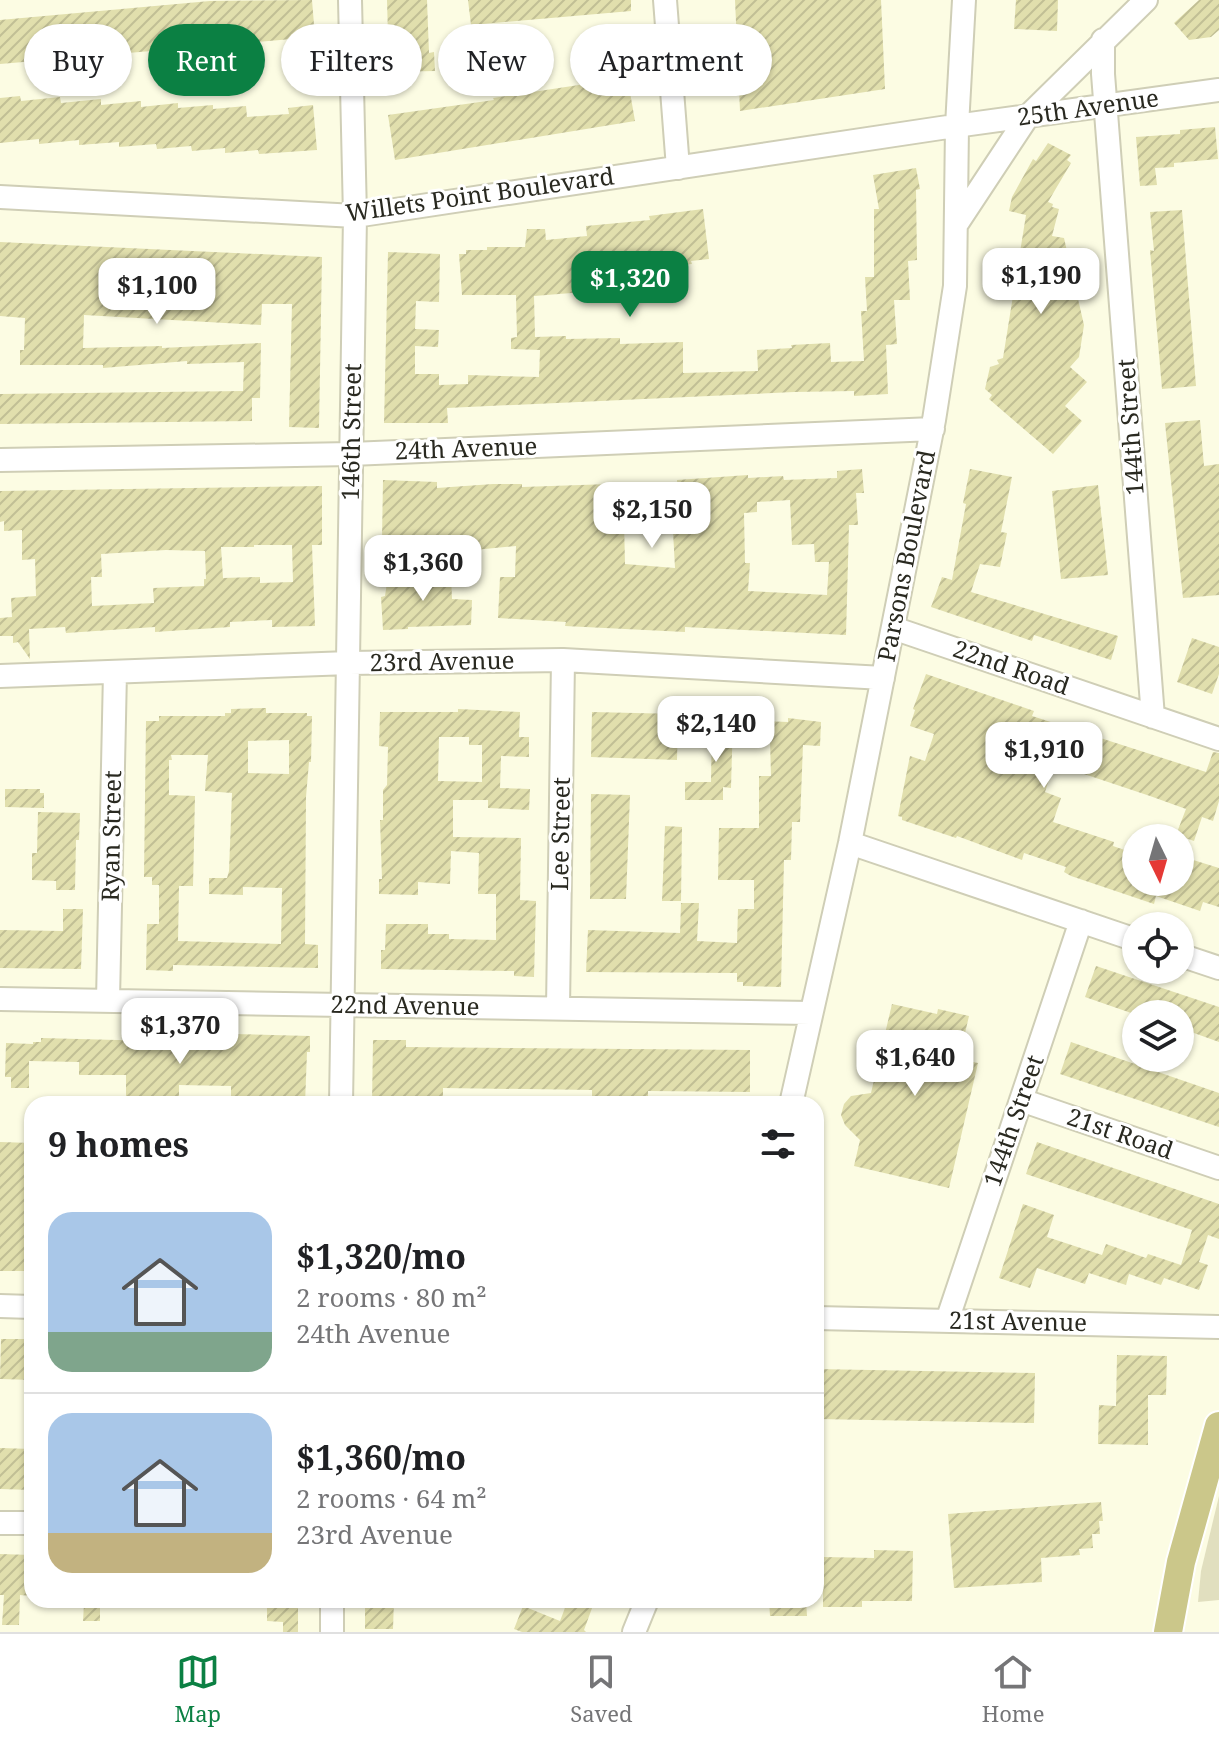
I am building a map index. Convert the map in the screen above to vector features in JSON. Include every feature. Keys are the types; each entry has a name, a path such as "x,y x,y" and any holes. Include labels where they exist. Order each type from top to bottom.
{"main road":[{"path":"1168,1632 1181,1562 1219,1426"}],"street":[{"name":"146th Street","path":"341,1096 355,216 350,0"},
{"path":"665,0 678,168"},
{"name":"Parsons Boulevard","path":"793,1096 850,843 933,429 955,286 957,126 964,0"},
{"path":"956,225 1028,116 1146,0"},
{"name":"144th Street","path":"1103,40 1153,717"},
{"name":"25th Avenue","path":"957,126 1219,90"},
{"name":"Willets Point Boulevard","path":"0,197 355,216 957,126"},
{"name":"24th Avenue","path":"0,460 351,454 933,429"},
{"name":"22nd Road","path":"893,628 1219,739"},
{"name":"23rd Avenue","path":"0,676 349,663 563,660 883,678"},
{"name":"Lee Street","path":"558,1008 563,660"},
{"name":"Ryan Street","path":"108,1000 115,672"},
{"path":"850,843 1122,935"},
{"name":"144th Street","path":"947,1321 1081,921"},
{"path":"1194,960 1219,968"},
{"name":"22nd Avenue","path":"0,999 810,1013"},
{"name":"21st Road","path":"1021,1100 1219,1168"},
{"path":"0,1306 24,1307"},
{"name":"21st Avenue","path":"824,1318 1219,1327"},
{"path":"0,1523 24,1523"},
{"path":"332,1608 332,1632"},
{"path":"634,1632 644,1608"}],"shaded area":[{"path":"1219,1496 1219,1600 1198,1602 1201,1571"}],"building":[{"path":"312,0 314,24 281,24 281,40 265,41 265,24 148,24 148,51 132,53 132,24 24,24 24,62 0,64 0,20 210,1"},
{"path":"387,0 427,0 429,53 434,52 435,71 422,71 422,24 388,24"},
{"path":"468,0 631,0 631,11 471,24"},
{"path":"735,0 881,0 885,89 740,111 739,96 772,96 772,24 736,24"},
{"path":"1016,0 1058,0 1057,31 1014,29"},
{"path":"1199,0 1219,0 1219,30 1211,37 1189,40 1174,23"},
{"path":"570,86 570,96 631,96 635,121 395,160 388,115 506,96 554,96 554,89"},
{"path":"20,96 21,101 60,97 61,103 101,99 101,105 141,101 141,107 178,103 178,108 246,106 247,117 289,114 288,108 313,105 317,150 259,154 258,150 225,153 225,148 192,151 191,146 157,149 156,144 119,147 119,142 79,145 79,140 39,144 39,139 0,143 0,98"},
{"path":"1215,127 1218,159 1155,168 1157,185 1140,186 1136,137 1180,134 1180,130"},
{"path":"1048,143 1071,155 1067,160 1071,163 1048,202 1059,209 1052,236 1064,238 1084,325 1079,357 1070,367 1087,382 1065,406 1082,421 1053,454 989,399 992,395 985,389 990,367 999,364 997,360 1003,358 1026,215 1009,211 1012,197 1033,159 1036,161"},
{"path":"916,168 920,189 916,190 917,260 908,261 910,300 894,300 897,344 886,345 888,394 854,396 854,391 794,392 447,408 448,423 384,423 388,252 440,254 439,302 416,301 415,329 439,330 438,347 415,346 415,374 439,374 439,385 468,384 468,375 539,377 540,350 511,349 511,338 517,337 516,295 462,295 459,254 466,254 466,250 487,250 487,247 525,247 527,229 545,229 546,240 587,236 586,226 650,220 649,216 703,209 709,259 691,261 692,264 644,267 644,270 626,273 626,276 583,280 584,292 534,296 535,337 620,338 620,344 683,342 683,373 758,371 757,350 792,348 791,345 830,343 831,362 864,361 861,311 867,311 865,277 874,277 874,209 879,209 873,175"},
{"path":"1182,210 1196,386 1162,389 1150,250 1154,251 1150,212"},
{"path":"0,242 322,257 319,428 289,427 292,304 262,304 261,325 84,315 83,348 261,343 260,398 252,398 252,421 0,424 0,394 243,391 244,362 187,364 187,361 103,368 103,365 20,365 25,318 0,316"},
{"path":"1200,420 1204,466 1219,464 1219,595 1183,598 1165,423"},
{"path":"862,469 864,493 856,493 858,525 849,525 846,635 685,627 685,632 565,626 566,622 498,618 500,577 515,577 516,546 454,552 454,548 406,547 406,539 382,539 383,480 437,482 437,488 493,484 522,484 522,487 639,483 640,520 624,521 625,564 675,568 673,531 680,531 677,480 748,475 748,478 783,476 784,480 837,478 837,471","holes":["790,500 792,545 814,544 815,562 829,562 827,595 748,591 750,563 745,563 744,513 757,512 757,502"]},
{"path":"970,469 1012,477 1001,532 1007,533 1000,567 980,564 971,592 1118,636 1111,660 1034,635 1032,641 931,607 942,577 952,580"},
{"path":"1098,485 1108,575 1061,579 1052,491"},
{"path":"322,486 322,545 312,545 315,626 272,627 272,620 230,622 230,627 155,632 155,627 66,633 65,627 29,629 30,659 18,642 13,643 13,636 0,636 0,618 12,617 11,598 36,596 35,559 22,560 22,530 4,531 4,521 0,522 0,491","holes":["292,545 293,582 260,583 260,577 223,578 221,547","205,551 204,586 153,588 154,603 92,606 91,577 102,577 101,554"]},
{"path":"418,574 418,577 451,576 452,599 472,600 471,625 383,630 381,597 385,596 388,576"},
{"path":"1192,638 1219,647 1219,674 1212,694 1177,682"},
{"path":"926,674 1034,711 1032,716 1206,772 1213,752 1219,753 1219,801 1213,821 1202,817 1194,841 1194,824 1180,824 1186,809 1054,764 1045,792 1061,798 1053,822 1114,842 1113,846 1122,849 1122,893 1071,876 1064,872 1066,867 1024,853 1022,860 902,820 898,816 910,756 925,761 934,734 910,726"},
{"path":"266,708 266,713 307,713 307,716 312,716 311,762 306,797 305,944 318,945 318,968 173,965 173,971 146,970 147,924 159,924 159,885 152,885 152,877 144,877 146,721 159,721 159,716 225,716 225,713 231,713 231,709","holes":["289,740 289,774 248,773 248,741","171,755 208,755 205,791 232,793 229,871 227,878 209,878 209,894 243,895 243,887 282,888 281,944 178,941 179,886 193,886 195,796 169,795"]},
{"path":"458,709 520,712 519,737 529,737 529,757 501,756 500,788 530,789 529,810 488,808 488,800 453,800 453,837 521,838 520,900 536,901 534,977 514,976 514,971 381,969 386,924 428,924 428,934 449,934 449,939 496,940 496,894 478,894 479,853 451,851 450,884 418,882 418,895 379,894 379,879 382,879 380,820 383,820 383,790 387,785 388,747 379,746 380,712 458,712","holes":["439,737 469,737 469,745 482,745 482,782 438,781"]},
{"path":"592,712 678,714 677,760 591,757"},
{"path":"712,718 733,718 731,788 723,787 723,800 685,800 685,782 711,782"},
{"path":"788,718 821,722 820,746 803,745 800,822 792,822 791,860 784,860 781,987 743,986 743,982 737,982 737,973 586,972 588,930 680,933 681,903 699,903 697,941 737,943 738,909 754,909 754,880 718,880 719,828 759,828 759,776 771,776 770,740 762,740 763,721 788,722"},
{"path":"5,789 40,789 40,793 44,793 44,808 5,807"},
{"path":"591,794 630,795 626,899 590,899"},
{"path":"38,812 80,813 75,890 56,890 56,881 32,880 32,853 37,853"},
{"path":"665,826 682,827 681,901 662,901"},
{"path":"1194,860 1219,868 1219,907 1203,902 1200,911 1156,896 1194,896"},
{"path":"1130,896 1156,896 1154,904"},
{"path":"63,909 83,909 81,969 0,968 0,930 63,931"},
{"path":"1096,966 1122,975 1122,984 1150,984 1219,1007 1219,1042 1194,1033 1194,1000 1122,1000 1122,1010 1085,997"},
{"path":"892,1004 937,1014 938,1009 969,1016 959,1059 978,1063 949,1188 854,1166 860,1140 845,1125 841,1115 844,1104 851,1096 871,1093"},
{"path":"232,1034 310,1036 305,1096 231,1096 231,1086 179,1085 179,1096 126,1096 126,1075 79,1075 79,1062 29,1061 29,1088 11,1088 11,1077 5,1077 6,1043 33,1044 41,1042 41,1038 232,1043"},
{"path":"373,1040 406,1040 406,1047 750,1050 750,1092 648,1091 648,1096 592,1096 592,1090 443,1088 443,1096 372,1096"},
{"path":"1071,1042 1122,1060 1122,1072 1158,1072 1219,1093 1219,1127 1060,1074"},
{"path":"0,1142 24,1143 24,1271 0,1271"},
{"path":"1037,1142 1219,1204 1219,1239 1208,1235 1199,1262 1208,1265 1199,1290 1164,1278 1161,1285 1129,1274 1126,1285 1089,1273 1085,1284 1037,1268 1030,1288 999,1278 1023,1204 1054,1215 1047,1237 1102,1255 1106,1244 1146,1258 1148,1254 1181,1265 1192,1230 1026,1174"},
{"path":"1,1339 24,1339 24,1380 0,1379"},
{"path":"1117,1355 1167,1356 1166,1395 1148,1395 1148,1445 1098,1444 1099,1405 1116,1406"},
{"path":"824,1369 1035,1373 1034,1423 824,1419"},
{"path":"0,1448 24,1449 24,1490 0,1489"},
{"path":"1101,1502 1103,1521 1099,1521 1100,1534 1092,1534 1093,1548 1079,1549 1080,1555 1041,1558 1042,1582 954,1588 948,1514"},
{"path":"874,1550 913,1551 912,1601 862,1601 862,1607 824,1607 824,1557 874,1558"},
{"path":"0,1554 24,1555 24,1595 20,1595 19,1625 2,1625 4,1595 0,1595"},
{"path":"84,1608 100,1608 100,1621 83,1621"},
{"path":"267,1608 298,1608 298,1632 283,1632 283,1622 267,1621"},
{"path":"365,1608 394,1608 393,1629 365,1629"},
{"path":"522,1608 560,1621 565,1608 592,1608 584,1630 586,1632 522,1632 514,1629"},
{"path":"770,1608 806,1608 807,1616 770,1616"}]}
